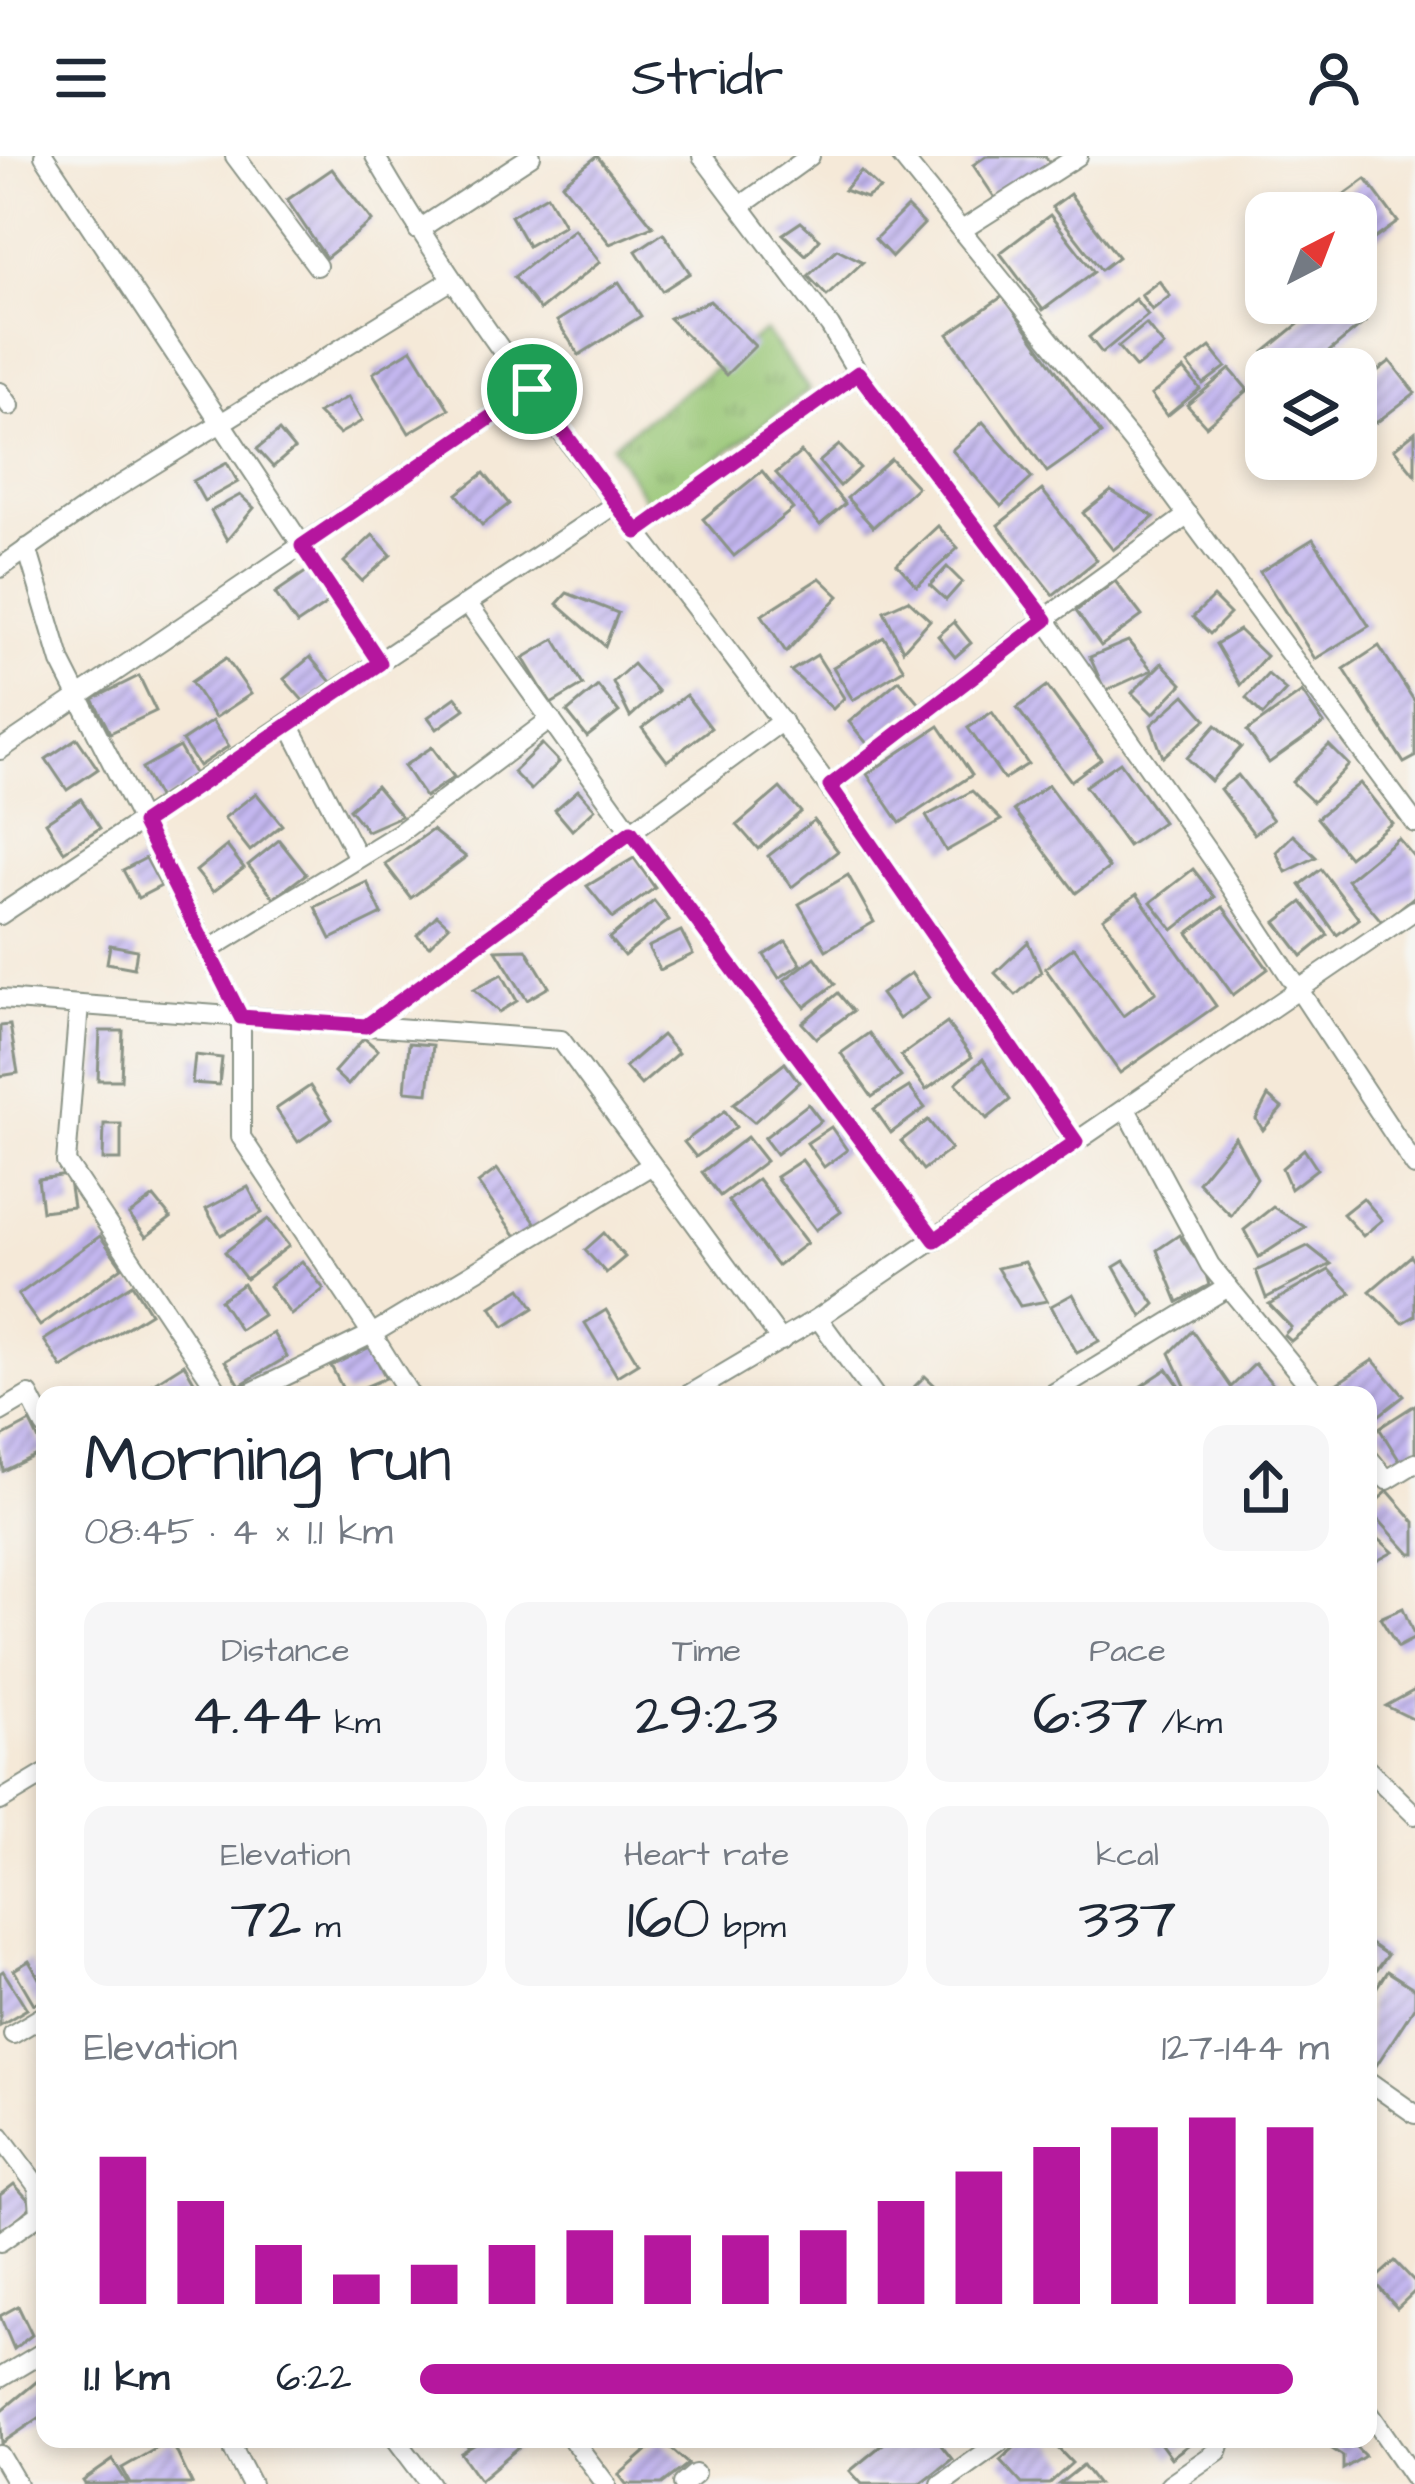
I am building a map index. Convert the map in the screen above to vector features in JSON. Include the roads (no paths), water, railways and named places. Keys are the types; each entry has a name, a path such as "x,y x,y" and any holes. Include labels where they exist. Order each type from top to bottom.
{"street":[{"path":"44,156 380,663"},
{"path":"235,156 317,266"},
{"path":"375,156 452,280 830,786 1076,1142"},
{"path":"418,230 531,156"},
{"path":"702,156 830,326 858,373 1046,620 1212,858 1415,1166"},
{"path":"742,206 810,156"},
{"path":"901,156 1189,515 1415,824"},
{"path":"962,230 1078,156"},
{"path":"0,568 452,280"},
{"path":"637,532 858,373"},
{"path":"0,750 532,389"},
{"path":"1,913 143,823 617,503"},
{"path":"830,786 1189,515"},
{"path":"27,548 61,662 241,1017 241,1137 404,1386"},
{"path":"468,604 935,1240"},
{"path":"208,951 398,834 550,719"},
{"path":"366,1026 782,722"},
{"path":"289,724 358,858"},
{"path":"703,1386 818,1318 935,1240 1415,910"},
{"path":"0,999 561,1040 781,1340"},
{"path":"79,1004 66,1162 215,1386"},
{"path":"1126,1108 1210,1265 1310,1386"},
{"path":"265,1386 372,1334 652,1166"},
{"path":"1066,1386 1228,1286"},
{"path":"818,1318 867,1386"},
{"path":"0,1412 28,1395 36,1410"},
{"path":"1377,1487 1415,1463"},
{"path":"1377,1468 1387,1480"},
{"path":"1377,1778 1415,1815"},
{"path":"0,1801 36,1779"},
{"path":"13,2034 36,2020"},
{"path":"1377,2087 1415,2114"},
{"path":"0,2136 36,2184"},
{"path":"0,2242 36,2217"},
{"path":"0,2378 36,2356"},
{"path":"1377,2424 1415,2479"},
{"path":"234,2448 251,2484"},
{"path":"403,2448 430,2484"},
{"path":"579,2448 607,2484"},
{"path":"940,2484 991,2448"},
{"path":"1170,2484 1219,2448"},
{"path":"0,2456 17,2484"}]}
